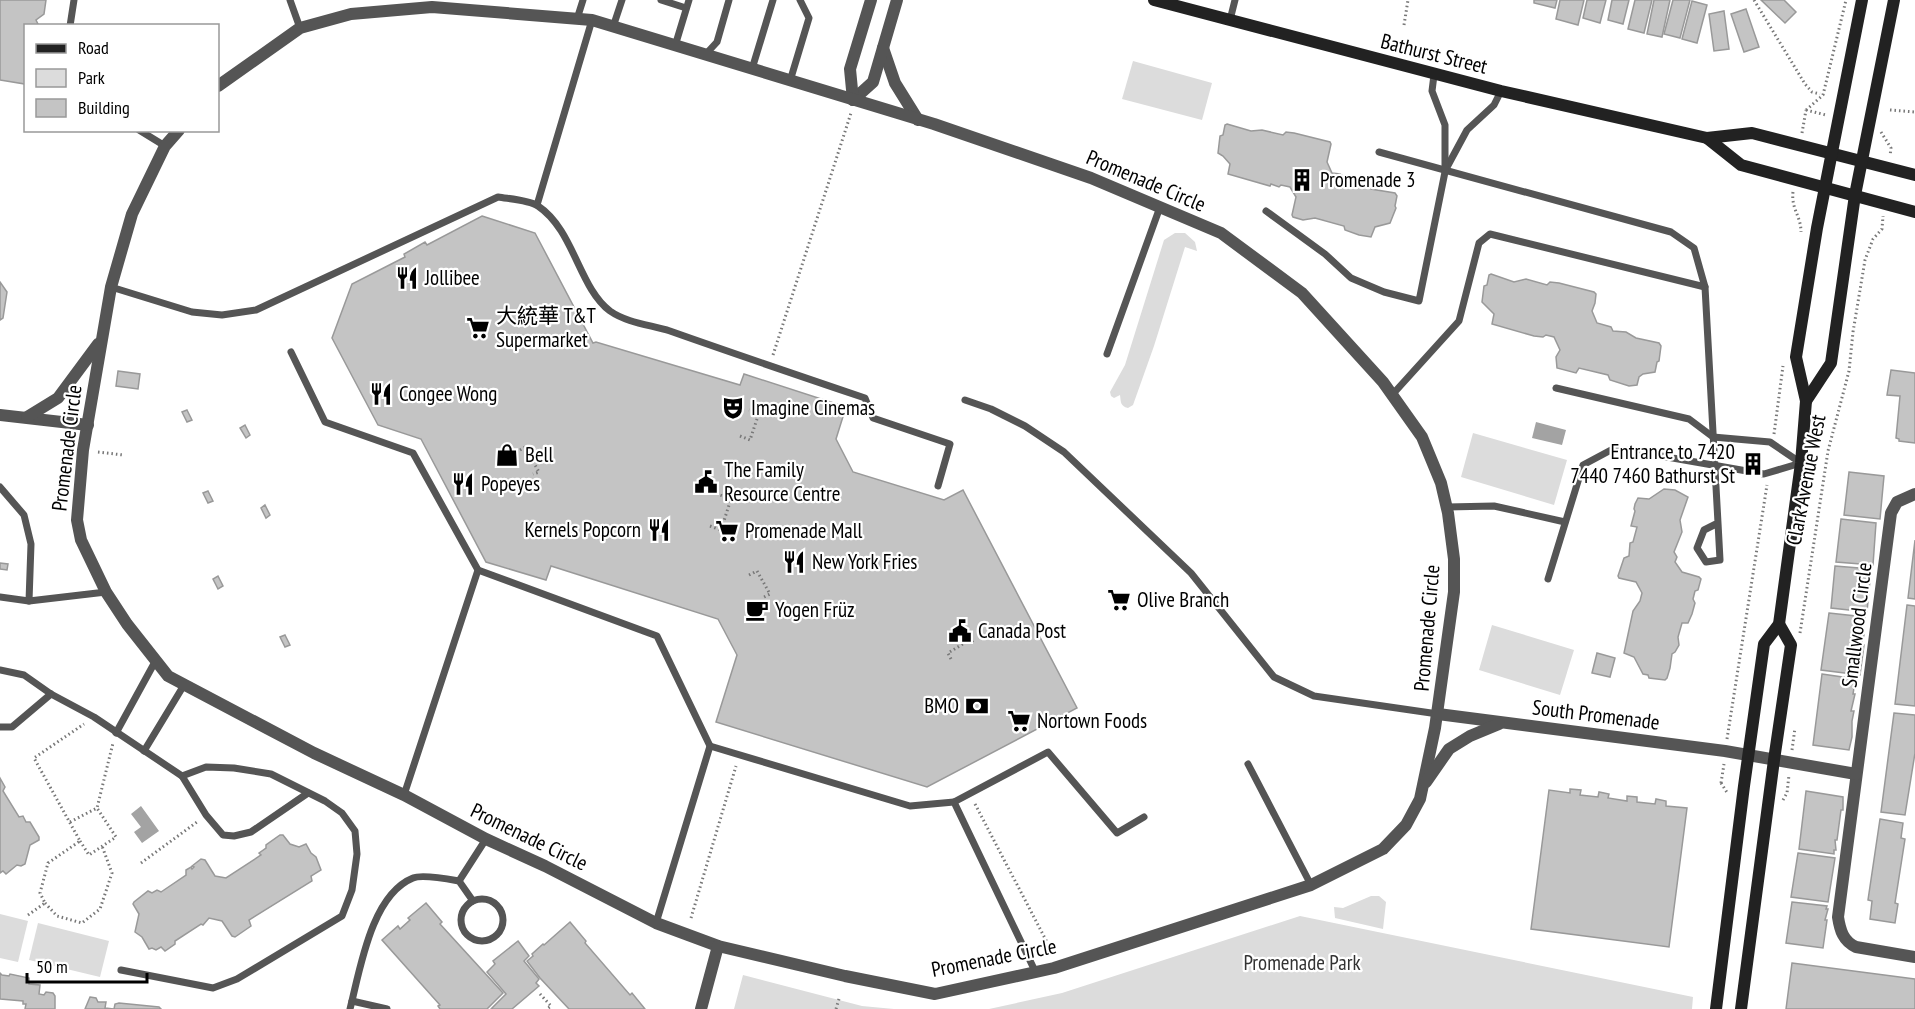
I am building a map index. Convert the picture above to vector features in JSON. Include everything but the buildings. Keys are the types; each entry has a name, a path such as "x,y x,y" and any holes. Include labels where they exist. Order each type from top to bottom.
{"street":[{"path":"853,100 850,69 872,0"},
{"path":"853,100 873,82 897,0"},
{"name":"Bathurst Street","path":"1154,0 1501,91 1707,138 1752,133 1915,175"},
{"name":"Clark Avenue West","path":"1716,1009 1764,644 1779,624 1801,464 1806,401 1796,357 1824,187 1862,0"},
{"name":"Clark Avenue West","path":"1806,401 1831,363 1855,195 1894,0"},
{"name":"Promenade Circle","path":"177,132 165,146 132,214 111,287 100,340 83,450 77,520 81,540 106,592 127,624 168,676 314,753 404,795 486,839 545,866 656,923 718,946 845,976 934,993 1054,968 1311,885 1383,849 1406,825 1420,798 1438,714 1454,592 1454,559 1447,507 1441,483 1422,437 1383,382 1302,293 1221,233 1091,178 918,120 592,20 433,3 351,14 300,28 219,85"},
{"path":"883,48 895,83 918,120"},
{"name":"Bathurst Street","path":"1707,138 1741,165 1915,212"},
{"path":"27,417 58,398 100,340"},
{"path":"0,415 88,425"},
{"name":"Smallwood Circle","path":"1915,494 1897,502 1891,513 1838,917 1840,928 1848,943 1856,947 1915,957"},
{"path":"1742,1009 1791,645 1779,624"},
{"name":"South Promenade","path":"1438,714 1774,760"},
{"name":"Promenade Circle","path":"1422,788 1449,749 1470,736 1502,723"},
{"path":"1774,760 1857,774"},
{"path":"701,1009 718,946"}],"lane":[{"path":"70,24 74,0"},
{"path":"290,0 300,28"},
{"path":"577,19 583,0"},
{"path":"613,27 622,0"},
{"path":"661,0 686,8"},
{"path":"675,46 688,0"},
{"path":"705,55 717,42 729,0"},
{"path":"752,69 773,0"},
{"path":"790,81 808,18 800,0"},
{"path":"1230,21 1235,0"},
{"path":"537,205 592,20"},
{"path":"1266,211 1325,254 1351,278 1419,302 1445,172 1446,125 1432,92 1434,75"},
{"path":"1445,172 1467,130 1494,105 1501,91"},
{"path":"142,132 165,146"},
{"path":"1379,152 1445,172 1671,232 1694,248 1705,287 1713,437 1715,467 1720,560 1706,562 1697,548 1704,530 1718,523"},
{"path":"111,287 192,312 222,315 256,310 498,197 537,205 563,234 594,295 610,311 627,319 666,330 865,398 873,418 950,444 938,486"},
{"path":"1107,354 1160,207"},
{"path":"1392,395 1459,321 1479,243 1490,234 1705,287"},
{"path":"291,352 325,422 413,453 478,570 657,636 710,746 656,923"},
{"path":"1556,388 1689,418 1713,437 1770,442 1801,464"},
{"path":"964,399 1025,426 1064,452 1191,573 1274,677 1314,696 1438,714"},
{"path":"1548,579 1583,465 1611,450 1627,450 1764,474 1801,464"},
{"path":"0,487 24,515 31,544 29,601"},
{"path":"1447,507 1494,506 1565,522"},
{"path":"404,795 478,570"},
{"path":"0,597 29,601 106,592"},
{"path":"116,733 156,660"},
{"path":"0,670 24,675 51,694 94,717 182,776 206,815 223,835 234,836 251,832 308,793"},
{"path":"144,752 184,685"},
{"path":"0,727 12,727 51,694"},
{"path":"710,746 910,806 954,802 1048,752 1116,833 1144,818"},
{"path":"1248,764 1311,885"},
{"path":"121,970 213,988 237,979 342,916 352,890 357,854 355,831 342,813 271,774 234,768 206,767 182,776"},
{"path":"954,802 1035,971"},
{"path":"459,881 486,839"},
{"path":"350,1009 374,921 391,894 414,877 444,878 459,881 472,901"},
{"path":"479,899 493,901 502,912 502,926 494,937 488,940 474,939 464,930 461,917 467,905 472,901 479,899"},
{"path":"352,1001 387,1009"}],"path":[{"path":"1404,25 1408,0"},
{"path":"1754,0 1805,84 1812,92 1820,94"},
{"path":"1800,145 1806,110 1823,95 1846,0"},
{"path":"769,365 850,118 853,100"},
{"path":"1806,110 1818,113"},
{"path":"1890,110 1915,112"},
{"path":"1881,131 1891,148"},
{"path":"1795,178 1792,202 1801,224"},
{"name":"Clark Avenue West","path":"1799,637 1828,452 1849,371 1865,260 1873,239 1882,229"},
{"path":"740,436 750,440 759,413 749,410"},
{"path":"520,450 525,447 539,472 533,474"},
{"path":"98,452 123,455"},
{"name":"Clark Avenue West","path":"1730,715 1768,483"},
{"path":"710,526 721,530 731,499 720,495"},
{"path":"749,575 757,571 770,594 762,598"},
{"path":"951,659 948,652 971,639 974,645"},
{"path":"94,717 34,758 89,855 116,837 96,808"},
{"path":"1792,723 1795,728"},
{"path":"70,822 96,808 116,733"},
{"path":"691,918 736,766"},
{"path":"972,799 1049,946"},
{"path":"141,863 206,815"},
{"path":"80,841 48,863 40,893 45,903 57,916 82,923 100,909 112,873 102,846"},
{"path":"28,915 45,903"},
{"path":"540,994 551,1006 547,1009"},
{"path":"836,1009 839,999"}],"green space":[{"path":"1133,61 1212,83 1202,120 1122,99"},
{"path":"1175,233 1185,233 1195,242 1197,251 1185,247 1154,346 1133,405 1128,408 1122,405 1120,395 1114,398 1110,392 1125,365 1164,240"},
{"path":"1473,433 1567,460 1554,505 1461,477"},
{"path":"1492,625 1574,650 1560,695 1479,670"},
{"path":"1371,896 1379,896 1386,902 1383,929 1335,918 1334,907 1343,908"},
{"path":"0,914 28,921 18,962 0,958"},
{"name":"Promenade Park","path":"1300,916 1693,997 1692,1009 989,1009 1062,993"},
{"path":"38,923 109,941 100,977 29,960"},
{"path":"743,975 862,1006 894,1009 734,1009"}],"shaded area":[{"path":"1536,422 1566,430 1562,445 1532,438"},
{"path":"141,806 159,831 142,843 134,832 141,827 131,814"}],"place":[{"name":"Promenade 3","path":"1302,180"},
{"name":"Jollibee","path":"407,278"},
{"name":"大統華 T&T Supermarket","path":"478,328"},
{"name":"Congee Wong","path":"381,394"},
{"name":"Imagine Cinemas","path":"733,408"},
{"name":"Bell","path":"507,455"},
{"name":"Entrance to 7420 7440 7460 Bathurst St","path":"1753,464"},
{"name":"The Family Resource Centre","path":"706,482"},
{"name":"Popeyes","path":"463,484"},
{"name":"Kernels Popcorn","path":"659,530"},
{"name":"Promenade Mall","path":"727,531"},
{"name":"New York Fries","path":"794,562"},
{"name":"Olive Branch","path":"1119,600"},
{"name":"Yogen Früz","path":"757,610"},
{"name":"Canada Post","path":"960,631"},
{"name":"BMO","path":"977,706"},
{"name":"Nortown Foods","path":"1019,721"}]}
